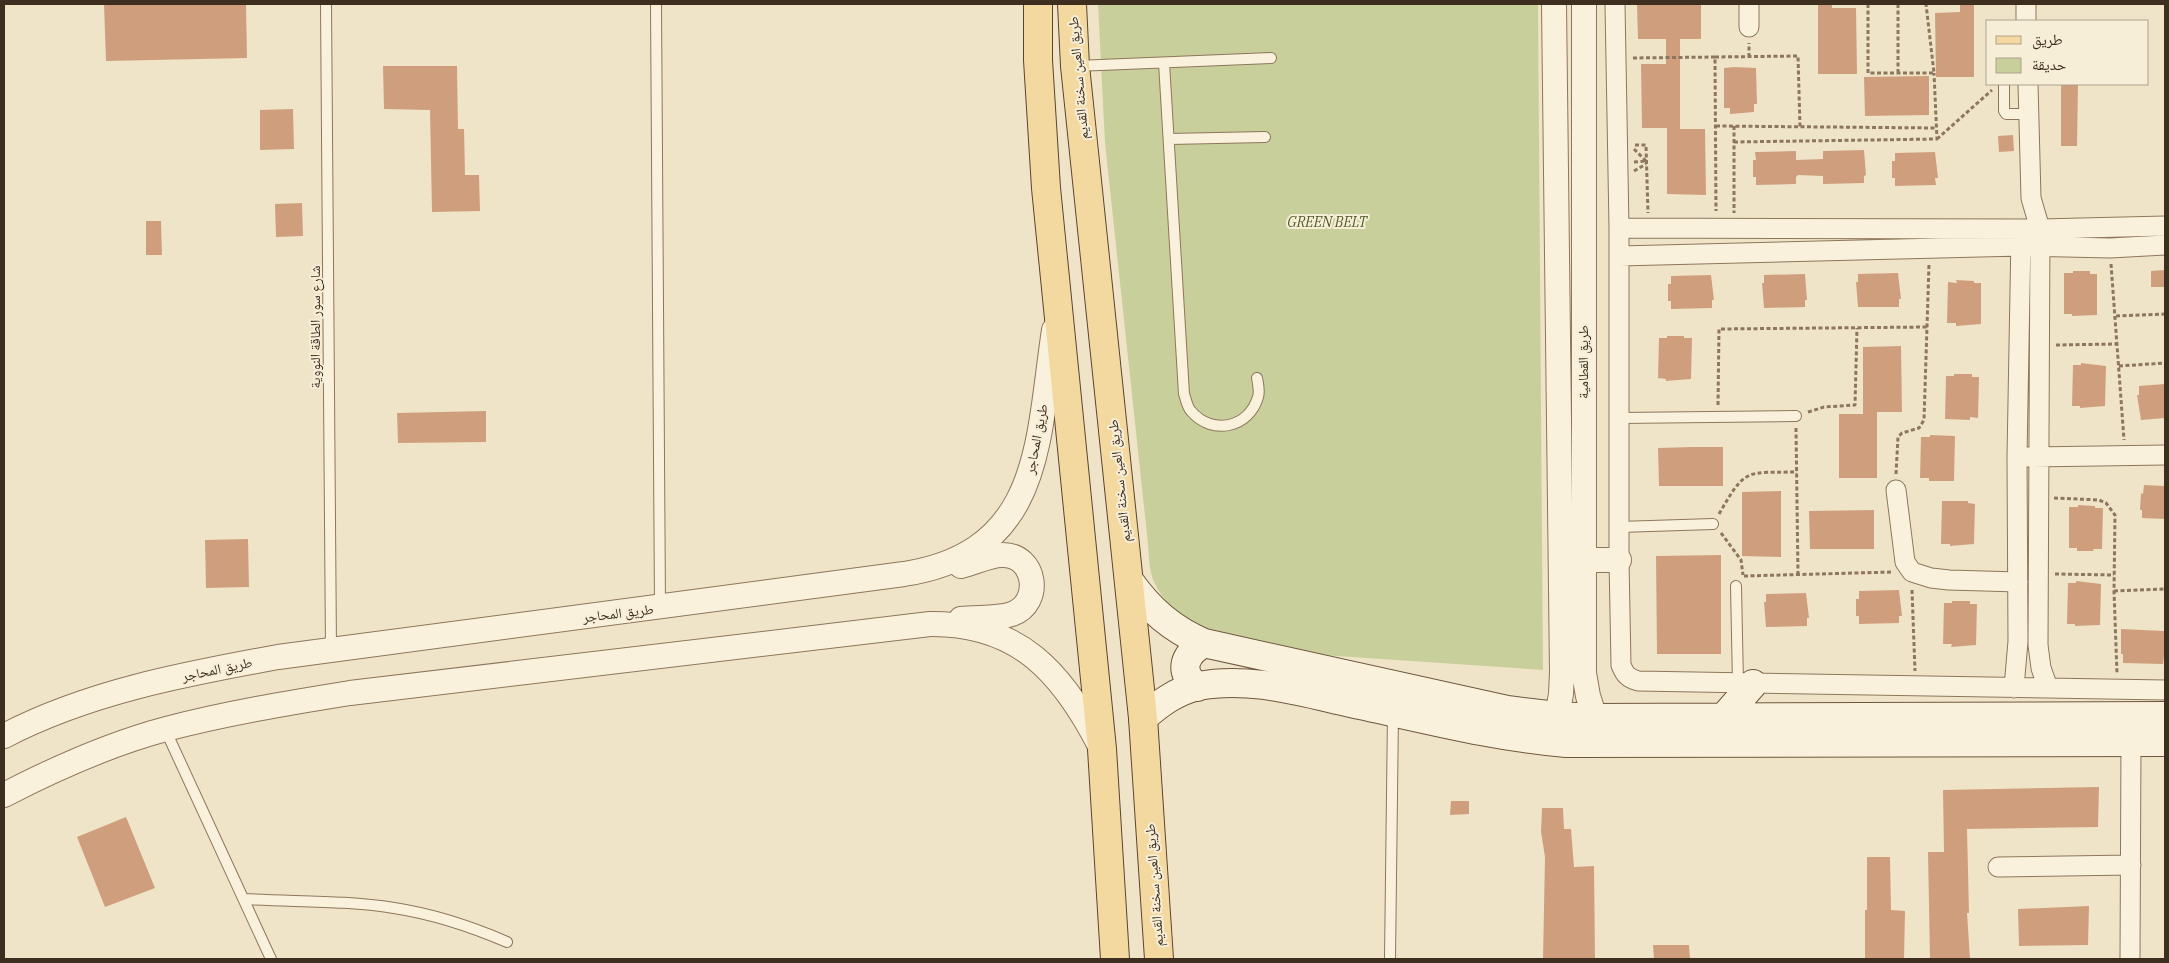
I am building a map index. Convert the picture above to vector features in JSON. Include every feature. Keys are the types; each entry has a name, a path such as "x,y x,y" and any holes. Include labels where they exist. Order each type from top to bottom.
{"main road":[{"path":"1038,4 1038,60 1046,188 1102,749 1115,959"},
{"name":"طريق العين سخنة القديم","path":"1072,4 1075,66 1143,718 1159,959"},
{"path":"1130,582 1154,612 1178,630 1204,643 1507,710 1595,718 2165,716"},
{"path":"1197,686 1190,681 1186,673 1185,664 1188,655 1204,643"},
{"path":"1143,718 1158,704 1197,686 1259,684 1500,736 1566,743 2165,742"},
{"path":"1724,718 1746,684"}],"street":[{"name":"طريق القطامية","path":"1554,4 1562,672 1557,716"},
{"name":"طريق القطامية","path":"1584,4 1584,673 1588,696 1595,718"},
{"path":"1615,4 1619,228 1619,560 1622,665 1624,673 1630,679 1638,681 2165,690"},
{"path":"1749,4 1749,27"},
{"path":"2026,4 2026,20"},
{"path":"2014,688 2018,647 2017,457 2031,198 2028,85"},
{"path":"1619,256 1930,248 2165,226"},
{"path":"1619,228 1726,228 2030,238 2110,248 2165,245"},
{"path":"2030,238 2040,345 2037,457 2039,656 2048,688"},
{"name":"طريق المحاجر","path":"4,736 38,718 127,690 198,672 278,657 929,570 953,562 994,534 1010,514 1023,492 1032,469 1058,306"},
{"path":"2017,457 2165,455"},
{"path":"1896,490 1905,562 1912,572 1931,578 1949,580 2018,582"},
{"path":"4,795 87,756 165,729 271,706 350,693 1011,614 1020,610 1028,602 1032,592 1029,572 1023,563 1014,557 1003,554 961,566 929,570"},
{"path":"1583,560 1619,560"},
{"path":"930,624 948,624 982,630 1015,643 1030,652 1071,697 1102,749"},
{"path":"2130,742 2130,959"},
{"path":"1998,867 2131,865"}],"lane":[{"name":"شارع سور الطاقة النووية","path":"326,4 331,650"},
{"path":"656,4 660,607"},
{"path":"1075,66 1271,58"},
{"path":"1164,63 1184,394 1190,410 1203,422 1221,427 1238,423 1252,412 1259,395 1257,378"},
{"path":"2004,85 2004,111 2006,114 2029,114"},
{"path":"1169,139 1265,137"},
{"path":"1619,418 1796,416"},
{"path":"1619,527 1713,524"},
{"path":"1736,586 1746,684"},
{"path":"1390,959 1393,712"},
{"path":"165,729 272,959"},
{"path":"245,899 366,904 394,908 450,920 507,942"}],"path":[{"path":"1868,4 1868,73 1934,73"},
{"path":"1898,4 1898,73"},
{"path":"1926,4 1934,73 1937,140"},
{"path":"1615,58 1798,56 1800,127"},
{"path":"1715,57 1716,126 1726,228"},
{"path":"1734,142 1937,140 1997,85"},
{"path":"1716,126 1936,128"},
{"path":"1726,228 1734,126"},
{"path":"1646,161 1630,145 1646,145 1648,228"},
{"path":"1896,490 1898,437 1902,433 1919,428 1924,420 1930,248"},
{"path":"2110,248 2118,344 2124,455"},
{"path":"2116,316 2165,314"},
{"path":"1718,417 1719,329 1927,327"},
{"path":"1798,574 1796,416 1824,407 1855,406 1856,328"},
{"path":"2040,345 2118,344"},
{"path":"2119,366 2165,363"},
{"path":"1736,586 1743,576 1740,560 1713,524 1742,478 1758,473 1797,472"},
{"path":"2037,497 2099,500 2106,503 2115,515 2114,591 2117,690"},
{"path":"1743,576 1912,572 1915,686"},
{"path":"2038,573 2114,575"},
{"path":"2114,591 2165,589"}],"green space":[{"name":"GREEN BELT","path":"1098,4 1538,4 1543,670 1249,650 1194,624 1182,616 1161,595 1152,578 1150,563 1105,143"}],"building":[{"path":"104,4 246,4 247,58 106,61"},
{"path":"1637,4 1701,4 1701,39 1680,39 1680,129 1705,129 1706,195 1667,194 1667,128 1642,128 1641,64 1666,64 1666,39 1638,39"},
{"path":"1818,4 1832,4 1832,8 1856,8 1857,74 1818,74"},
{"path":"1960,4 1974,4 1974,77 1936,77 1935,13 1960,12"},
{"path":"383,66 457,66 458,129 464,129 465,175 479,175 480,211 432,212 430,110 384,109"},
{"path":"1724,68 1756,68 1757,104 1754,104 1754,112 1730,114 1730,108 1724,108"},
{"path":"1929,76 1929,115 1865,116 1864,77"},
{"path":"2061,85 2078,85 2077,146 2061,146"},
{"path":"293,109 294,149 260,150 260,110"},
{"path":"2013,135 2014,151 1999,152 1998,136"},
{"path":"1864,150 1866,175 1864,176 1864,183 1823,184 1823,176 1798,175 1796,177 1796,184 1756,185 1756,177 1753,177 1753,160 1756,160 1755,152 1796,151 1796,160 1823,159 1823,151"},
{"path":"1935,152 1938,178 1935,178 1936,185 1895,186 1895,178 1892,178 1892,161 1895,161 1895,153"},
{"path":"302,203 303,236 276,237 275,204"},
{"path":"146,221 161,221 162,255 146,255"},
{"path":"2165,270 2165,287 2151,287 2151,271"},
{"path":"2073,271 2090,271 2090,274 2097,274 2097,315 2072,316 2072,314 2064,314 2064,273 2073,273"},
{"path":"1898,273 1901,299 1899,299 1899,307 1858,307 1856,282 1858,282 1858,274"},
{"path":"1805,274 1807,300 1805,300 1805,307 1764,308 1762,283 1764,283 1764,275"},
{"path":"1711,275 1714,300 1712,300 1712,308 1671,309 1671,301 1668,301 1668,284 1671,284 1671,276"},
{"path":"1956,280 1981,283 1981,324 1956,326 1956,323 1947,323 1948,282 1957,283"},
{"path":"1667,336 1692,338 1691,379 1666,381 1666,379 1658,378 1659,338 1667,338"},
{"path":"1901,346 1902,412 1877,412 1877,478 1839,478 1839,414 1863,414 1863,347"},
{"path":"2081,363 2106,366 2105,406 2080,408 2080,406 2072,406 2073,365 2081,365"},
{"path":"1954,374 1972,374 1972,377 1979,377 1978,418 1970,417 1970,420 1945,419 1946,376 1954,376"},
{"path":"2165,384 2165,418 2141,420 2137,395 2139,395 2139,386"},
{"path":"486,411 486,442 398,443 397,413"},
{"path":"1930,435 1955,436 1954,481 1929,481 1929,478 1920,478 1921,437 1930,437"},
{"path":"1723,447 1723,486 1659,486 1658,448"},
{"path":"2144,485 2165,486 2165,519 2142,518 2142,510 2140,510 2141,493 2143,494"},
{"path":"1781,491 1781,557 1742,556 1742,492"},
{"path":"1942,501 1968,501 1968,503 1975,504 1974,544 1950,546 1950,544 1941,544"},
{"path":"2078,505 2103,508 2102,549 2077,551 2077,548 2069,548 2069,507 2078,507"},
{"path":"1874,510 1874,549 1810,549 1809,511"},
{"path":"248,539 249,587 206,588 205,540"},
{"path":"1721,555 1721,654 1657,654 1656,556"},
{"path":"2076,581 2101,584 2100,625 2075,626 2075,624 2067,624 2068,583 2076,583"},
{"path":"1899,590 1902,616 1899,616 1899,623 1859,624 1859,616 1856,616 1856,599 1859,599 1859,591"},
{"path":"1806,593 1809,618 1807,618 1807,626 1766,627 1764,602 1766,602 1766,594"},
{"path":"1952,601 1970,601 1970,604 1977,604 1976,645 1951,647 1952,644 1943,644 1944,603 1952,603"},
{"path":"2121,629 2164,631 2165,656 2163,664 2123,663"},
{"path":"2099,787 2098,827 1967,829 1969,913 1967,913 1970,959 1930,959 1928,852 1944,852 1943,790"},
{"path":"1451,801 1469,801 1469,814 1450,815"},
{"path":"1542,808 1563,808 1564,829 1571,829 1574,867 1594,866 1595,959 1543,959 1545,857 1541,832"},
{"path":"126,817 155,888 105,907 77,837"},
{"path":"1867,857 1890,857 1891,910 1905,911 1904,959 1865,959"},
{"path":"2089,906 2088,945 2019,946 2018,909"},
{"path":"1653,945 1689,945 1690,959 1654,959"}]}
